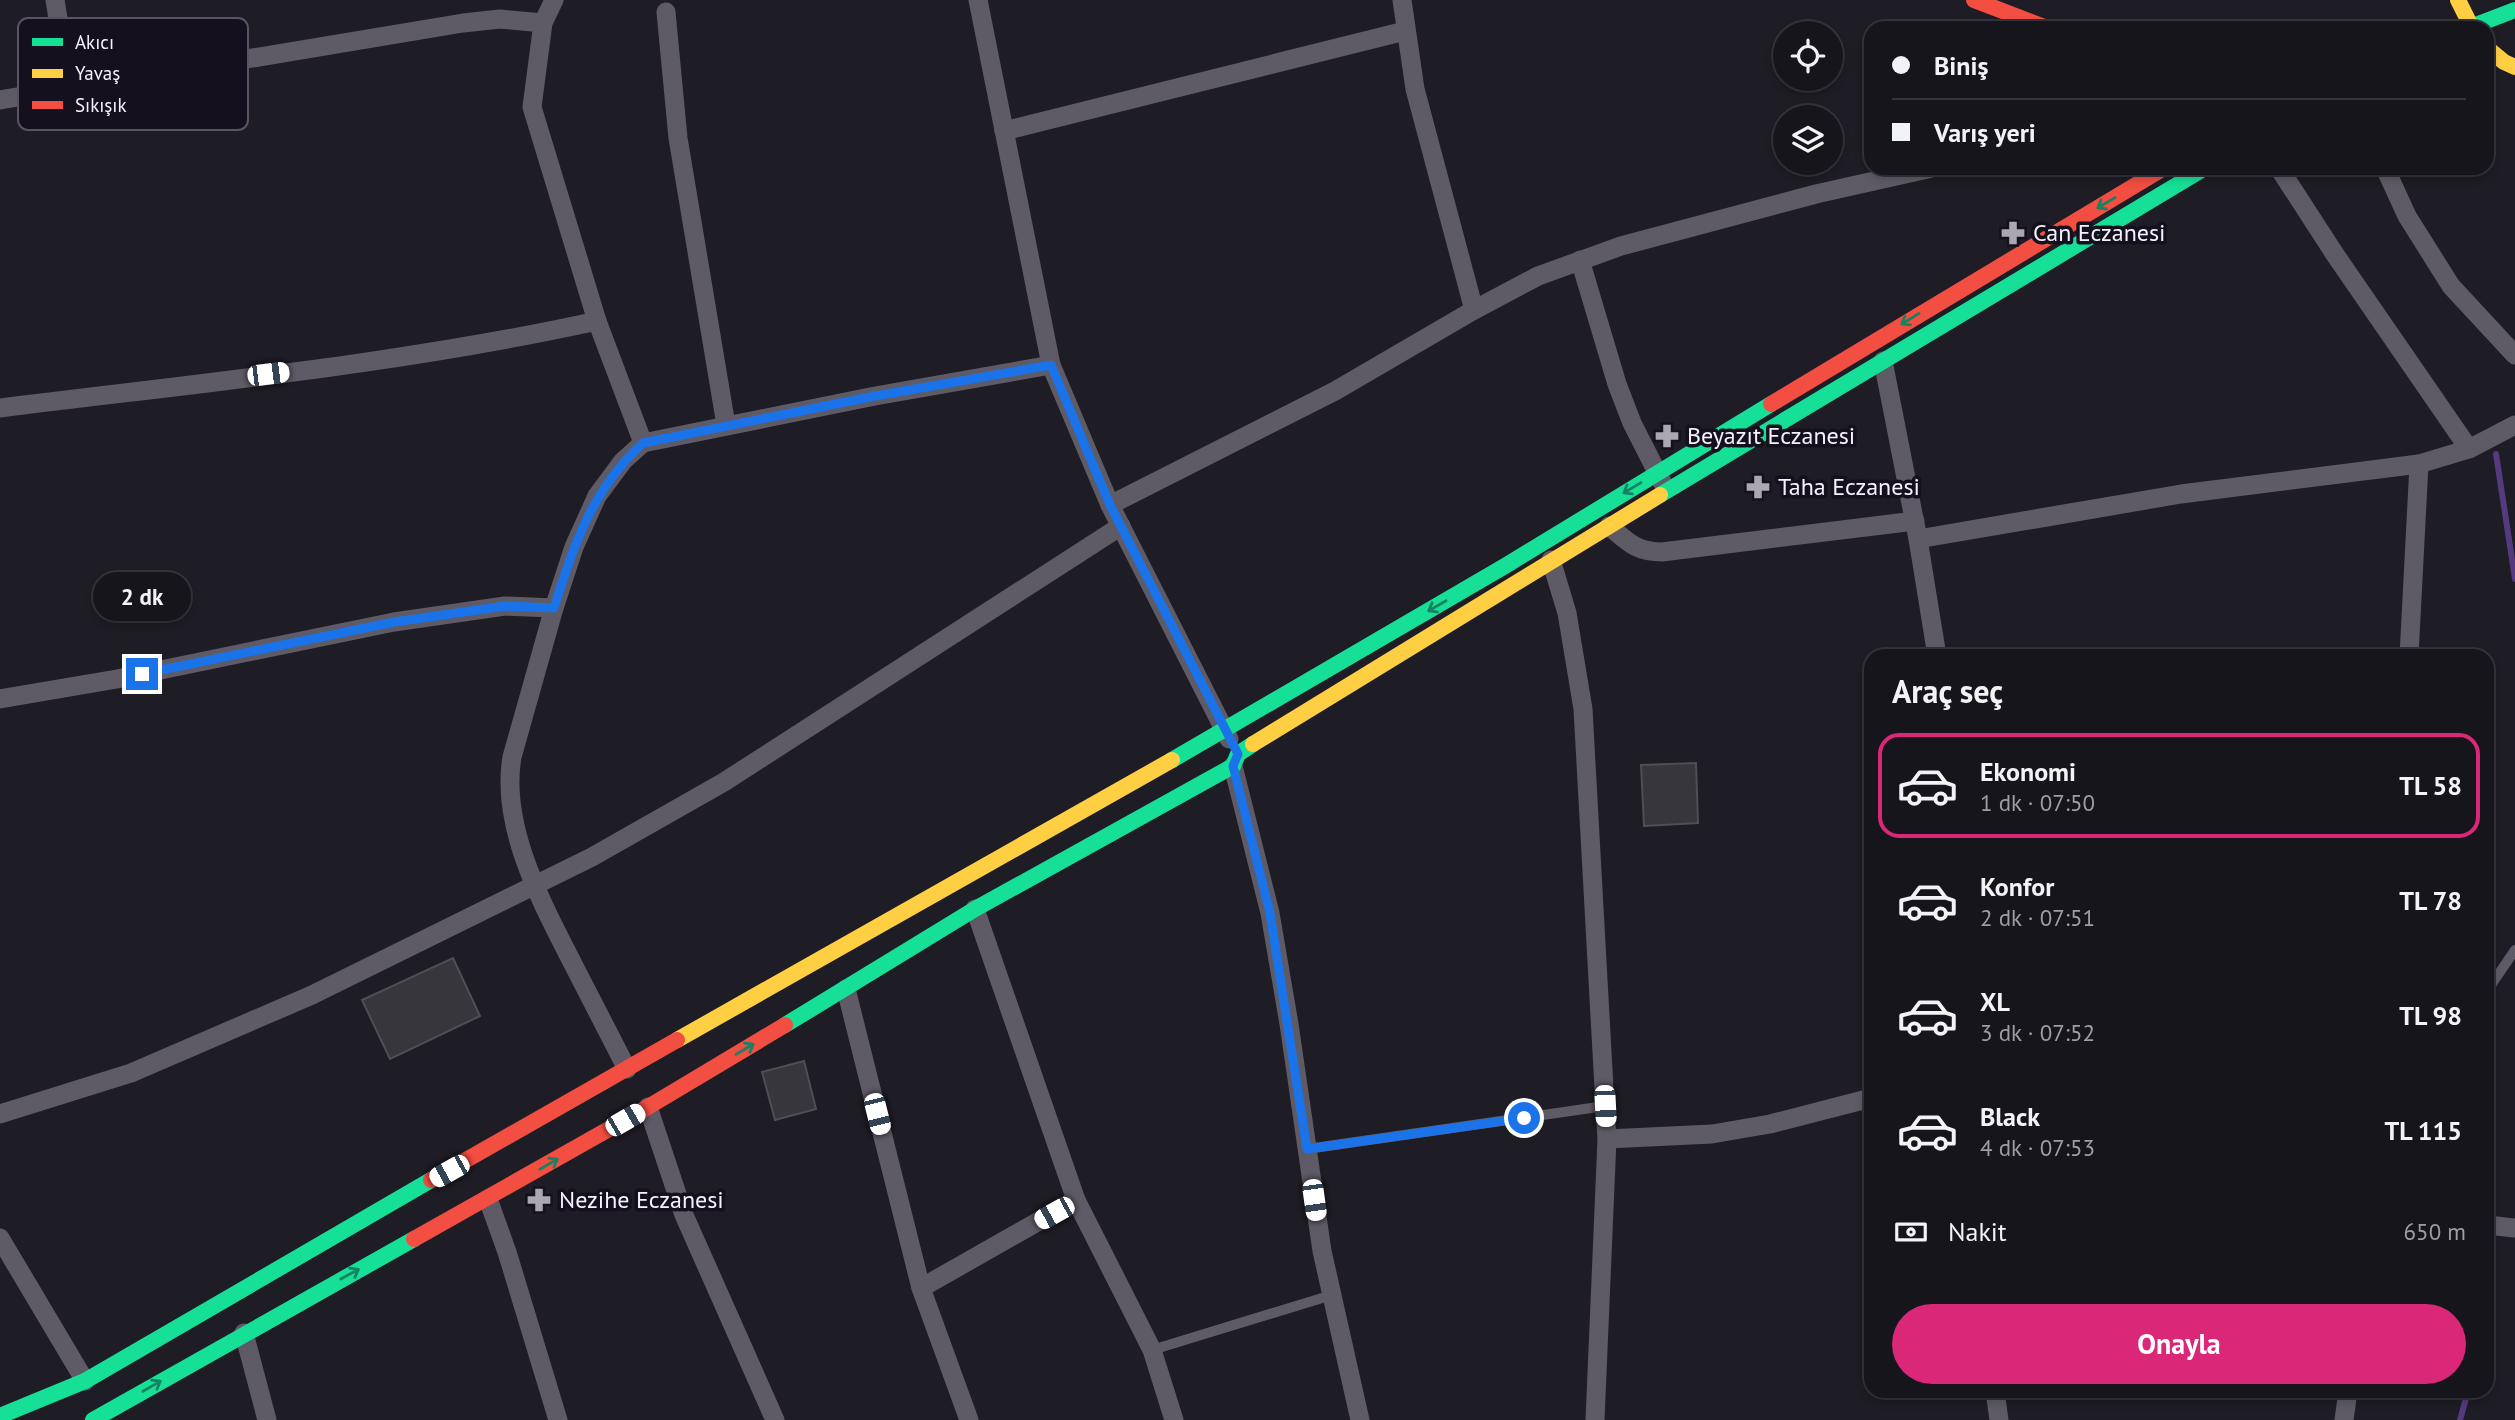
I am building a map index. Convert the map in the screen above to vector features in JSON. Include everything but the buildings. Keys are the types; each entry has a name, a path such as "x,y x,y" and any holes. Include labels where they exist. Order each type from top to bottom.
{"main road":[{"path":"1974,0 2029,21"},
{"path":"2458,0 2467,21"},
{"path":"2488,21 2515,10"},
{"path":"2494,54 2515,67"},
{"path":"0,1416 85,1381 339,1232 1224,730 1493,573 1936,303 2152,175"},
{"path":"93,1420 648,1107 975,909 1235,760 1551,560 2194,175"}],"street":[{"path":"55,0 58,18"},
{"path":"554,0 543,23 532,107 597,321 643,443"},
{"path":"978,0 1051,365 1110,505 1224,730 1235,760 1270,913 1322,1251 1360,1420"},
{"path":"1402,0 1415,89 1474,310"},
{"path":"666,12 678,138 726,425"},
{"path":"248,60 463,23 500,19 543,23"},
{"path":"1004,131 1405,31"},
{"path":"0,100 18,97"},
{"path":"1110,505 1335,391 1538,276 1621,246 1816,194 1901,175"},
{"path":"2284,175 2469,449"},
{"path":"2388,175 2407,216 2451,286 2515,355"},
{"path":"1580,260 1617,384 1632,423 1667,492"},
{"path":"0,408 375,361 597,321"},
{"path":"1883,360 1936,649"},
{"path":"627,1069 534,886 515,822 508,779 554,608 574,547 597,496 623,461 643,443 1051,365"},
{"path":"1609,526 1629,544 1645,552 1916,530 2419,464 2469,449 2515,425"},
{"path":"2409,649 2419,464"},
{"path":"0,1114 131,1073 312,995 534,886 724,782 1121,526"},
{"path":"1551,560 1567,613 1583,709 1607,1139 1595,1420"},
{"path":"0,699 117,679 394,622 505,606 554,608"},
{"path":"975,909 1076,1200 1152,1350 1174,1420"},
{"path":"846,989 921,1288 969,1420"},
{"path":"1607,1139 1712,1134 1793,1118 1864,1100"},
{"path":"648,1107 684,1215 775,1420"},
{"path":"488,1199 508,1252 558,1420"},
{"path":"921,1288 1076,1200"},
{"path":"2494,1226 2515,1228"},
{"path":"0,1238 85,1381"},
{"path":"244,1333 267,1420"},
{"path":"1996,1398 1999,1420"},
{"path":"2344,1420 2347,1398"}],"lane":[{"path":"2494,981 2515,950"},
{"path":"1307,1149 1605,1106"},
{"path":"1152,1350 1332,1295"}],"waterway":[{"path":"2496,454 2515,579"},
{"path":"2460,1420 2466,1398"}],"traffic: fast":[{"path":"2486,21 2515,10"},
{"path":"1660,495 2193,175"},
{"path":"1172,760 1505,566 1771,404"},
{"path":"785,1025 975,909 1233,766 1238,754 1253,744"},
{"path":"0,1416 85,1381 431,1180"},
{"path":"93,1420 414,1239"}],"traffic: slow":[{"path":"2458,0 2468,21"},
{"path":"2494,54 2515,67"},
{"path":"1253,744 1660,495"},
{"path":"677,1040 1172,760"}],"traffic: jam":[{"path":"1974,0 2029,21"},
{"path":"1771,404 2152,175"},
{"path":"414,1239 648,1107 785,1025"},
{"path":"431,1180 677,1040"}],"place":[{"name":"Can Eczanesi","path":"2013,233"},
{"name":"Beyazıt Eczanesi","path":"1667,436"},
{"name":"Taha Eczanesi","path":"1758,487"},
{"name":"Nezihe Eczanesi","path":"539,1200"}],"route":[{"path":"142,674 394,622 505,606 554,608 574,547 597,496 623,461 643,443 875,396 1051,365 1110,505 1238,754 1233,766 1270,913 1307,1149 1524,1118"}]}
